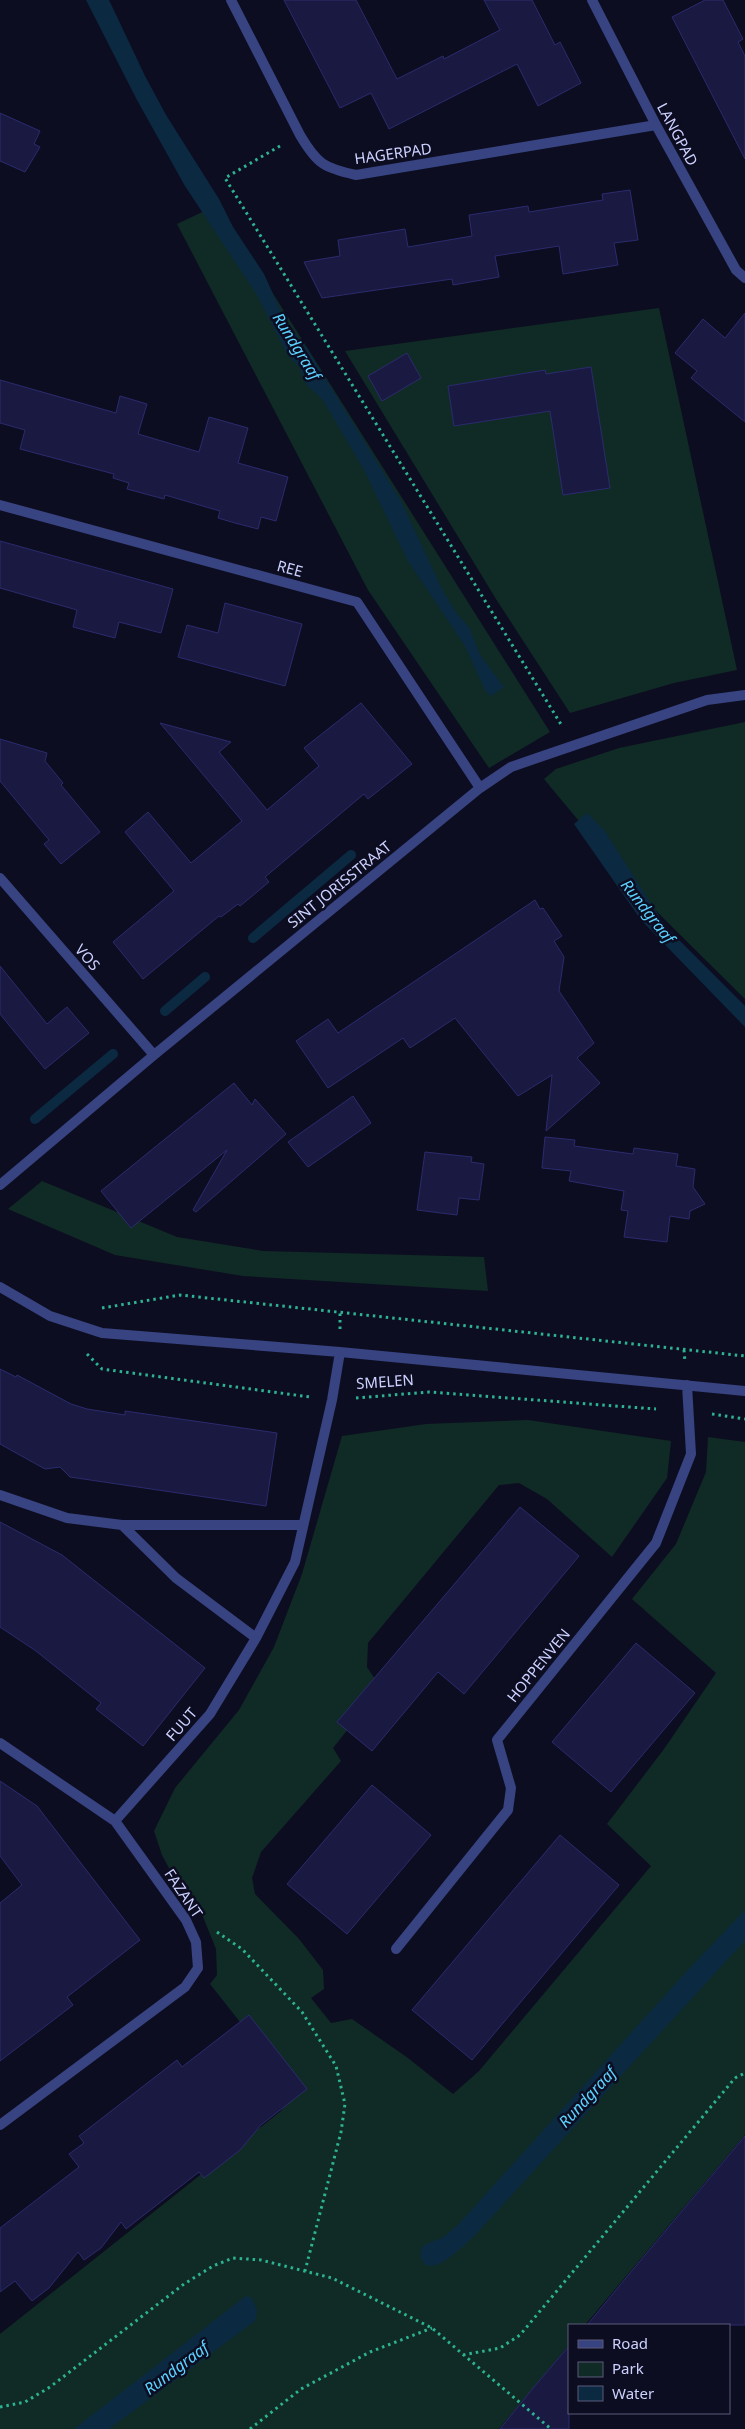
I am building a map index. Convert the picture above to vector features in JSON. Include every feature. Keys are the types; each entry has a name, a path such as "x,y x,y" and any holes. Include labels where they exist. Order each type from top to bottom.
{"street":[{"name":"HAGERPAD","path":"231,0 312,156 331,170 356,176 656,125"},
{"name":"LANGPAD","path":"592,0 656,125 736,270 745,278"},
{"name":"REE","path":"0,505 357,602 453,744 480,788"},
{"name":"SINT JORISSTRAAT","path":"0,1185 154,1055 480,788 511,767 707,700 745,695"},
{"name":"VOS","path":"0,878 154,1055"},
{"name":"SMELEN","path":"0,1287 50,1316 102,1333 340,1352 745,1391"},
{"name":"FUUT","path":"115,1821 210,1714 256,1638 295,1562 332,1400 340,1352"},
{"name":"HOPPENVEN","path":"396,1949 508,1810 511,1788 497,1740 656,1543 691,1454 687,1385"},
{"path":"0,1494 67,1518 122,1525 302,1525"},
{"path":"122,1525 176,1578 256,1638"},
{"name":"FAZANT","path":"0,1743 115,1821 186,1920 196,1942 198,1968 185,1987 0,2125"}],"path":[{"path":"300,135 225,178 573,745"},
{"path":"95,1309 180,1295 745,1356"},
{"name":"SMELEN","path":"82,1349 102,1369 332,1400 429,1392 688,1411 745,1419"},
{"path":"186,1920 212,1928 242,1949 302,2012 336,2066 345,2104 341,2132 306,2271"},
{"path":"462,2355 500,2348 520,2335 735,2078 745,2074"},
{"path":"0,2407 25,2402 50,2387 184,2284 213,2266 233,2258 261,2260 332,2278 432,2328 551,2429"},
{"path":"250,2429 301,2389 370,2352 432,2328"}],"green space":[{"path":"217,205 550,732 489,768 368,590 177,224"},
{"path":"659,308 737,670 674,683 570,713 496,599 345,351"},
{"path":"745,722 745,999 642,897 544,779 556,769 619,748"},
{"path":"42,1181 177,1237 263,1251 484,1257 488,1291 243,1276 115,1255 8,1209"},
{"path":"528,1420 671,1441 667,1478 612,1557 547,1499 519,1483 499,1485 368,1643 367,1667 381,1688 333,1748 341,1761 261,1852 252,1878 255,1894 299,1939 323,1970 324,1989 311,1998 331,2023 352,2019 408,2058 453,2094 479,2071 651,1866 607,1824 664,1749 716,1673 632,1599 676,1544 706,1472 708,1437 745,1442 745,2135 586,2324 568,2324 568,2346 499,2429 0,2429 0,2334 281,2111 296,2093 210,1984 217,1975 216,1949 195,1897 177,1883 162,1855 154,1831 175,1788 239,1710 274,1647 302,1574 342,1436 426,1424"}],"water":[{"name":"Rundgraaf","path":"86,0 109,0 166,115 219,199 233,227 264,274 283,316 308,350 401,501 443,591 455,611 470,629 480,655 504,687 491,696 485,690 465,646 408,561 364,470 323,400 306,384 299,367 287,354 257,295 185,186 137,100"},
{"name":"Rundgraaf","path":"587,813 604,830 666,927 745,1006 745,1027 641,920 574,824"},
{"name":"Rundgraaf","path":"745,1910 745,1941 476,2234 449,2258 433,2266 427,2265 421,2256 424,2245 442,2238 457,2226 686,1972"},
{"name":"Rundgraaf","path":"246,2296 252,2298 257,2311 255,2321 109,2429 74,2429"}],"building":[{"path":"284,0 356,0 397,79 443,56 444,59 500,30 484,0 532,0 555,45 560,42 581,83 538,106 517,64 389,129 371,93 340,108"},
{"path":"705,0 723,0 743,39 738,42 745,56 745,159 672,17"},
{"path":"0,113 40,131 34,144 40,147 25,172 0,161"},
{"path":"630,190 638,240 614,243 618,265 563,274 559,246 495,256 499,277 453,285 452,279 322,298 304,262 340,256 338,240 405,229 408,247 472,236 469,215 528,206 529,212 603,200 602,194"},
{"path":"745,313 745,422 691,378 697,371 675,353 703,319 725,338"},
{"path":"407,353 421,378 382,401 368,376"},
{"path":"591,367 610,488 563,495 550,411 454,426 448,386 545,370 546,374"},
{"path":"0,380 116,413 120,396 147,404 138,434 199,452 209,417 248,428 238,463 288,477 276,521 261,517 258,529 235,523 218,518 220,511 165,495 164,499 127,489 129,483 113,478 114,474 20,449 25,430 0,423"},
{"path":"0,541 173,589 161,633 119,622 115,638 73,627 77,610 0,588"},
{"path":"225,603 302,624 285,686 178,657 187,625 218,633"},
{"path":"361,703 412,764 368,799 364,794 265,877 269,882 240,906 238,904 221,917 219,916 143,979 113,942 174,891 125,832 148,812 191,863 242,821 160,723 231,742 219,752 267,810 319,766 304,748"},
{"path":"0,739 47,753 45,761 63,783 61,785 100,832 61,864 44,844 49,840 0,781"},
{"path":"535,900 540,909 543,908 562,936 554,941 564,957 559,991 594,1043 577,1058 600,1083 546,1131 552,1075 518,1096 455,1018 410,1048 403,1038 328,1088 296,1041 328,1019 338,1033"},
{"path":"0,966 47,1024 67,1007 89,1033 45,1069 0,1014"},
{"path":"234,1083 252,1105 255,1099 286,1134 196,1212 193,1210 227,1150 131,1228 101,1191"},
{"path":"353,1096 371,1123 308,1167 288,1142"},
{"path":"545,1137 575,1140 574,1146 633,1154 634,1148 678,1154 676,1166 695,1169 693,1187 705,1204 690,1211 689,1219 670,1216 667,1242 624,1237 628,1211 621,1210 624,1191 569,1181 571,1171 542,1168"},
{"path":"425,1152 472,1157 471,1162 484,1164 479,1200 459,1198 457,1215 417,1210"},
{"path":"0,1369 16,1377 17,1375 71,1404 87,1409 125,1415 125,1411 277,1433 266,1506 70,1477 60,1467 45,1469 0,1444"},
{"path":"520,1507 579,1556 464,1694 438,1672 372,1751 337,1722"},
{"path":"0,1522 62,1555 205,1668 143,1746 96,1709 101,1703 36,1651 0,1627"},
{"path":"636,1643 695,1693 611,1792 552,1742"},
{"path":"0,1781 37,1806 140,1940 67,1997 73,2005 0,2061 0,1903 22,1885 0,1856"},
{"path":"372,1785 431,1835 347,1934 287,1884"},
{"path":"560,1835 619,1885 472,2060 412,2010"},
{"path":"249,2015 307,2089 261,2125 240,2150 204,2178 199,2172 126,2229 121,2222 101,2248 84,2260 78,2252 49,2288 32,2301 15,2281 0,2292 0,2228 79,2167 69,2154 84,2143 79,2136 177,2060 182,2067"},
{"path":"745,2136 745,2325 588,2324"},
{"path":"568,2347 569,2429 500,2429"}],"waterway":[{"path":"253,938 351,855"},
{"path":"165,1011 205,977"},
{"path":"35,1119 113,1054"}]}
